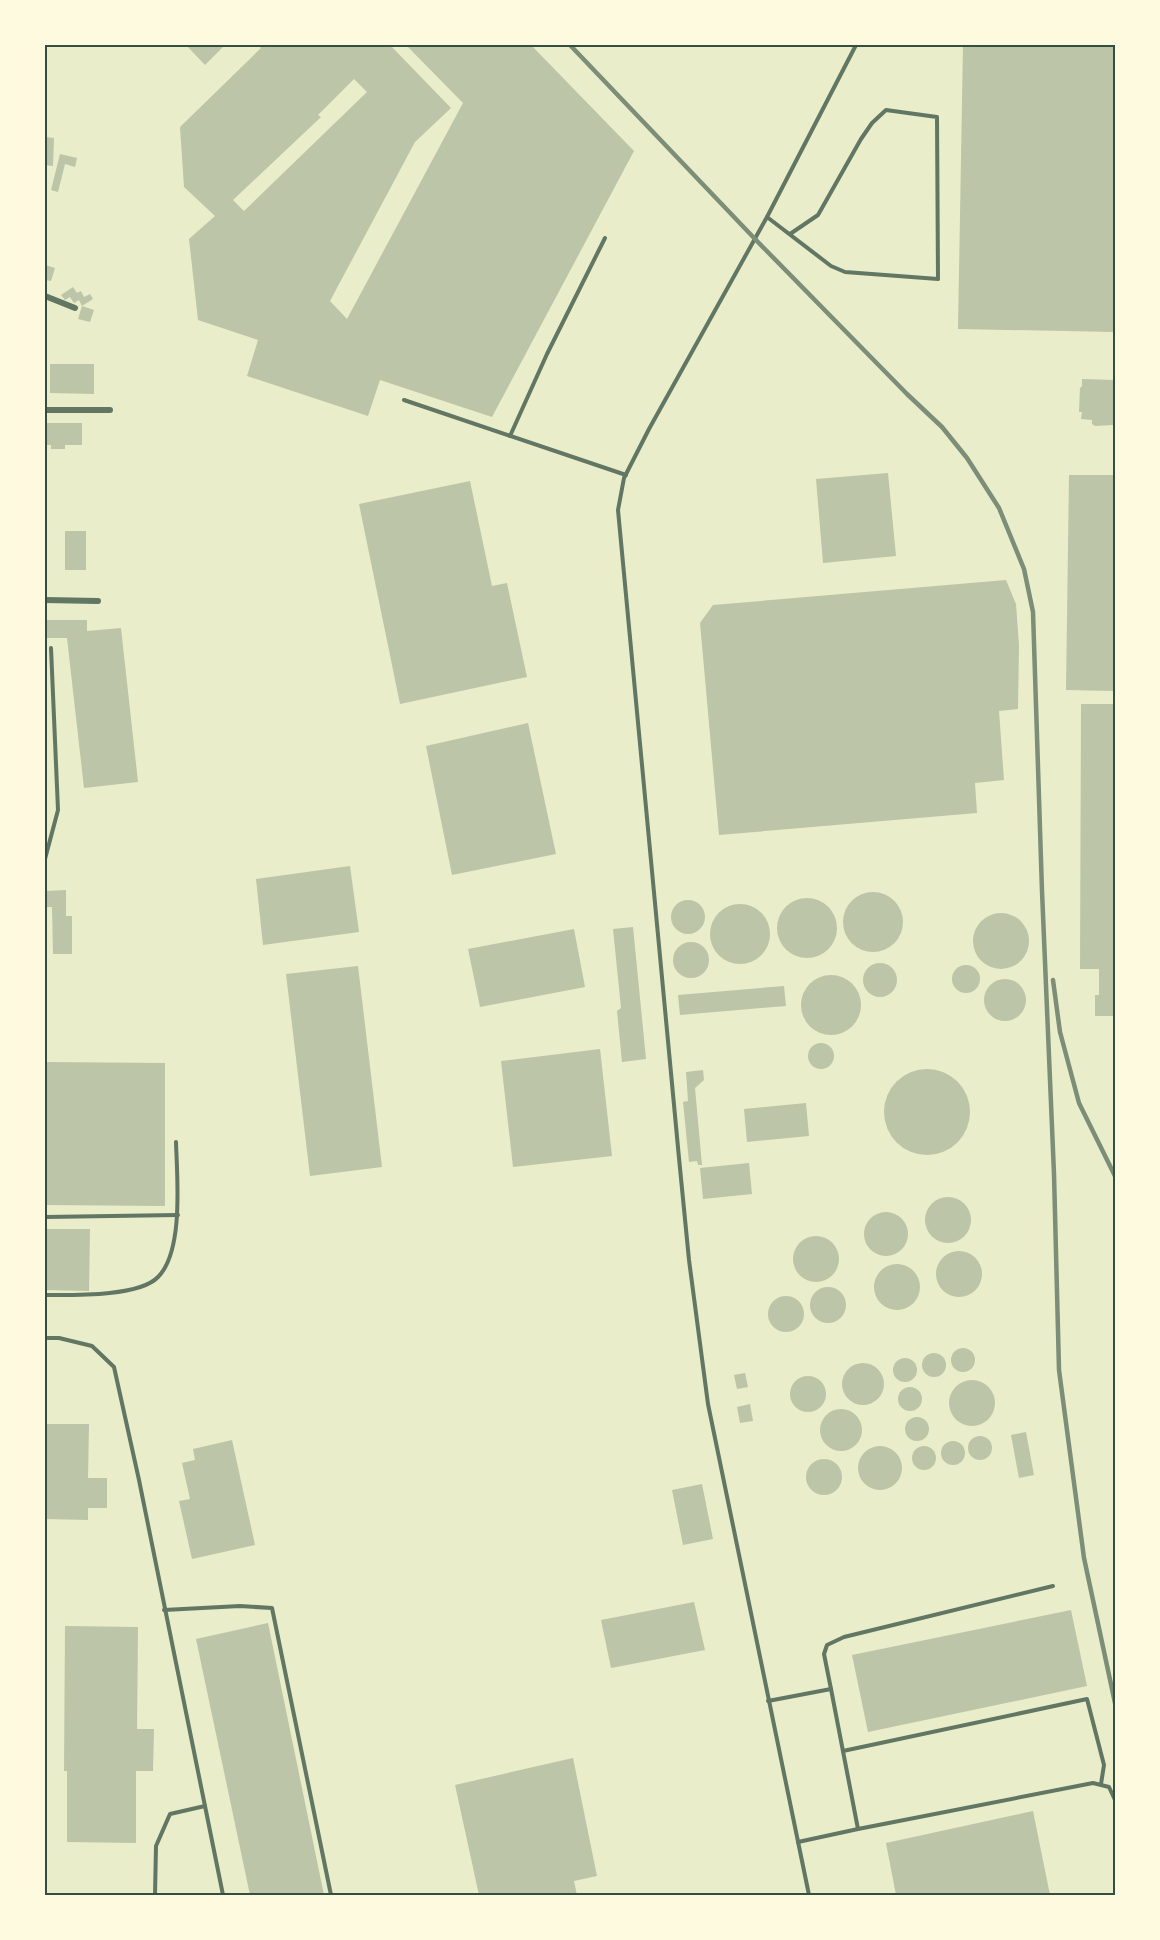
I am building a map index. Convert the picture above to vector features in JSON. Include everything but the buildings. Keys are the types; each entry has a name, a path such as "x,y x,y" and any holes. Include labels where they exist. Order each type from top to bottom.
{"street":[{"path":"45,296 75,308"},
{"path":"45,410 111,410"},
{"path":"45,600 98,601"}],"lane":[{"path":"809,1895 708,1404 689,1260 618,510 626,475 649,429 767,217 856,45"},
{"path":"767,217 831,266 845,272 938,279 937,117 886,110 872,123 861,139 818,215 790,234"},
{"path":"510,436 604,238"},
{"path":"404,400 626,475"},
{"path":"45,859 58,810 51,648"},
{"path":"45,1295 102,1294 137,1288 157,1279 167,1266 178,1215 176,1142"},
{"path":"45,1217 178,1215"},
{"path":"45,1338 59,1338 92,1346 114,1367 223,1895"},
{"path":"858,1829 824,1654 827,1645 844,1637 1053,1586"},
{"path":"164,1610 240,1605 272,1608 331,1895"},
{"path":"768,1701 831,1689"},
{"path":"843,1751 1087,1700 1104,1765 1101,1784"},
{"path":"798,1842 1093,1783 1109,1787 1115,1800"},
{"path":"155,1895 156,1846 170,1814 205,1806"}],"railway":[{"path":"570,45 755,239 942,427 967,458 999,508 1024,569 1033,612 1059,1370 1084,1558 1115,1703"},
{"path":"1053,980 1060,1032 1079,1103 1115,1176"}]}
